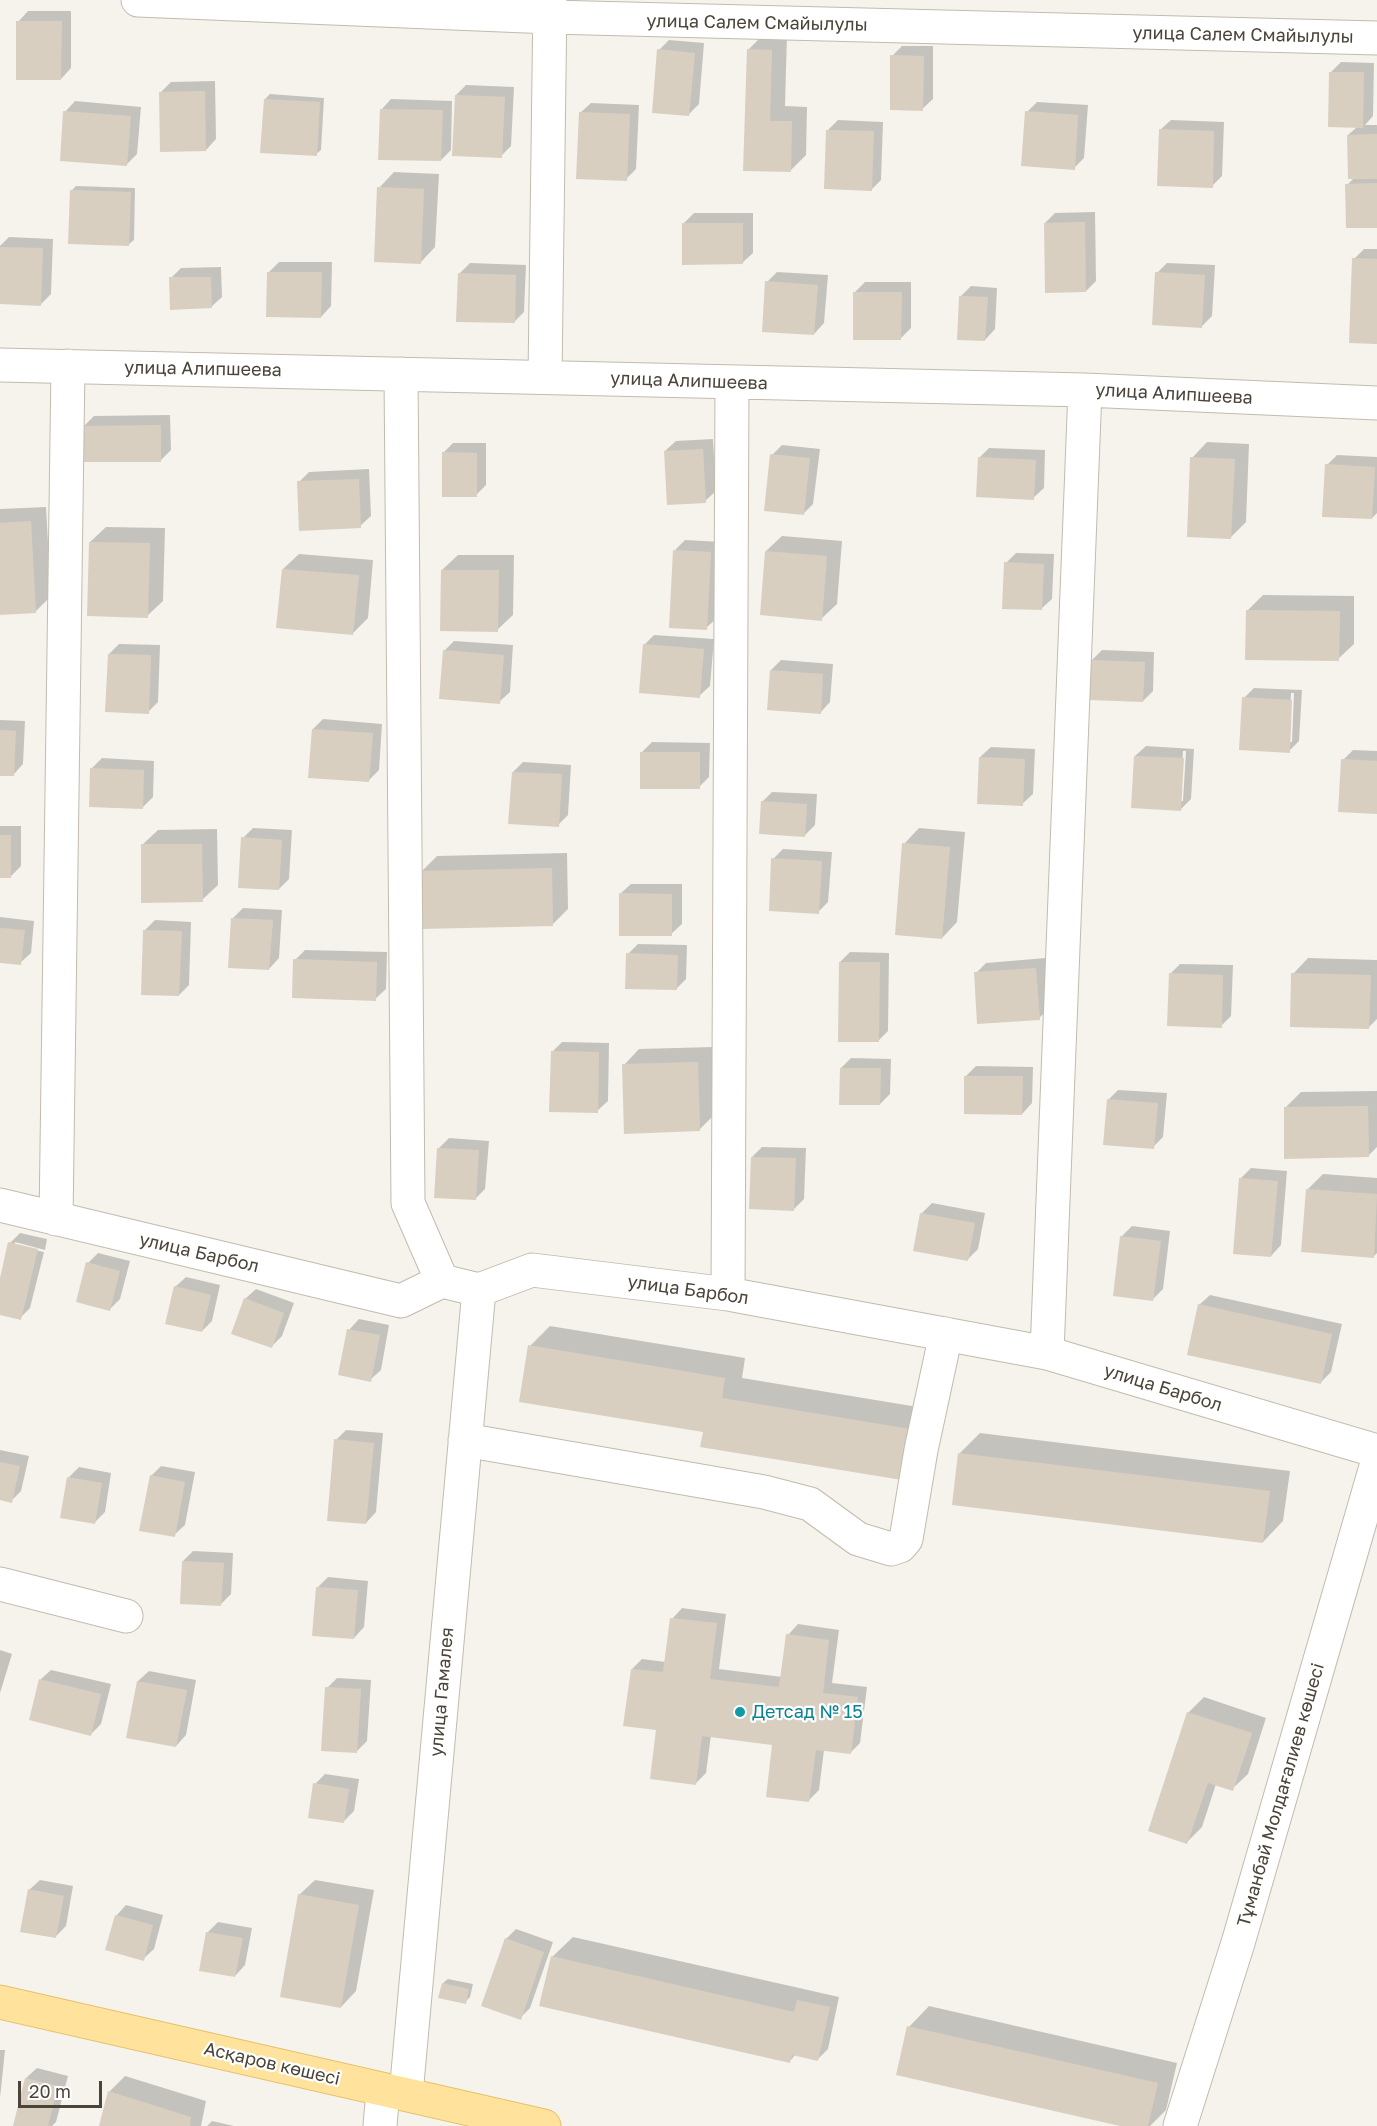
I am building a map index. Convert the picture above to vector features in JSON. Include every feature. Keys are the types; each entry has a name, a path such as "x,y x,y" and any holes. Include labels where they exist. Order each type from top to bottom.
{"main road":[{"name":"Асқаров көшесі","path":"0,2002 395,2092 504,2122 544,2126"}],"street":[{"name":"улица Салем Смайылулы","path":"138,0 550,9 1377,38"},
{"path":"545,377 550,9"},
{"name":"улица Алипшеева","path":"0,365 1085,390 1377,402"},
{"path":"56,1219 68,366"},
{"path":"401,374 408,1203 442,1281 479,1290"},
{"path":"728,1294 732,383"},
{"path":"1047,1353 1085,390"},
{"name":"улица Барбол","path":"0,1205 401,1300 442,1281"},
{"name":"улица Барбол","path":"479,1290 532,1270 728,1294 1047,1353 1377,1451"},
{"name":"улица Гамалея","path":"380,2126 395,2092 479,1290"},
{"path":"465,1440 764,1492 810,1504 858,1539 891,1549 900,1546 906,1539 921,1450 946,1334"},
{"name":"Тұманбай Молдағалиев көшесі","path":"1180,2126 1238,1943 1377,1463"},
{"path":"0,1584 126,1616"}],"building":[{"path":"16,21 62,21 61,80 16,80"},
{"path":"657,49 695,53 689,116 652,113"},
{"path":"747,49 772,50 770,121 792,121 791,172 743,171"},
{"path":"890,55 924,56 923,111 890,110"},
{"path":"1329,72 1364,72 1363,128 1328,127"},
{"path":"205,91 206,151 160,152 159,92"},
{"path":"455,95 505,97 502,158 452,156"},
{"path":"264,99 320,102 317,156 260,153"},
{"path":"380,109 443,110 441,161 378,160"},
{"path":"63,111 131,116 127,166 60,161"},
{"path":"1025,111 1078,115 1075,170 1021,166"},
{"path":"579,112 630,114 627,181 576,179"},
{"path":"1159,129 1214,131 1213,188 1157,186"},
{"path":"826,130 874,131 872,191 824,189"},
{"path":"1377,134 1377,179 1348,179 1347,135"},
{"path":"1377,183 1377,228 1346,228 1345,184"},
{"path":"377,187 424,189 421,264 374,262"},
{"path":"70,190 131,192 129,246 68,244"},
{"path":"1085,222 1086,292 1045,293 1044,223"},
{"path":"682,223 743,223 743,264 682,265"},
{"path":"0,247 43,248 41,306 0,304"},
{"path":"1352,258 1377,259 1377,344 1349,343"},
{"path":"267,272 322,272 321,318 266,317"},
{"path":"1155,272 1205,275 1202,328 1152,325"},
{"path":"458,273 516,275 515,323 456,322"},
{"path":"169,277 211,277 212,308 170,310"},
{"path":"765,281 818,285 814,335 762,332"},
{"path":"853,292 902,292 901,340 853,340"},
{"path":"959,296 988,297 985,341 957,340"},
{"path":"161,425 161,462 83,462 82,426"},
{"path":"703,449 706,503 667,505 664,451"},
{"path":"442,452 477,453 477,497 442,497"},
{"path":"770,454 810,458 804,515 764,511"},
{"path":"978,457 1036,460 1034,500 976,497"},
{"path":"1190,457 1235,459 1231,539 1187,537"},
{"path":"1325,464 1375,467 1372,519 1322,517"},
{"path":"359,479 361,528 299,531 297,481"},
{"path":"31,521 36,613 0,615 0,523"},
{"path":"89,542 150,543 148,618 87,616"},
{"path":"673,550 711,552 707,630 669,628"},
{"path":"765,551 827,556 822,621 760,615"},
{"path":"1004,562 1044,564 1042,610 1002,609"},
{"path":"282,569 359,575 353,635 276,628"},
{"path":"441,570 499,570 498,632 440,631"},
{"path":"1246,610 1340,611 1339,661 1245,660"},
{"path":"643,644 704,649 700,698 639,693"},
{"path":"443,650 504,655 500,704 439,699"},
{"path":"108,654 151,655 149,714 105,712"},
{"path":"1091,660 1145,662 1143,702 1089,700"},
{"path":"770,670 823,674 821,714 767,710"},
{"path":"1242,697 1292,700 1290,753 1239,750"},
{"path":"312,729 373,733 369,782 308,778"},
{"path":"0,730 16,731 14,776 0,776"},
{"path":"640,752 700,752 700,789 640,789"},
{"path":"1134,756 1184,758 1181,811 1131,808"},
{"path":"979,757 1025,759 1023,806 977,804"},
{"path":"1341,759 1377,761 1377,814 1338,812"},
{"path":"90,768 144,770 143,809 89,807"},
{"path":"512,772 562,774 559,827 508,824"},
{"path":"761,801 807,804 805,837 759,834"},
{"path":"0,835 11,835 11,878 0,878"},
{"path":"241,837 282,840 279,890 238,888"},
{"path":"902,843 950,847 942,939 895,935"},
{"path":"141,844 202,844 203,902 141,903"},
{"path":"771,858 822,861 819,914 769,911"},
{"path":"552,868 553,926 421,929 420,871"},
{"path":"619,893 672,894 672,936 619,936"},
{"path":"231,918 273,920 269,970 228,968"},
{"path":"0,928 25,930 21,965 0,963"},
{"path":"143,930 182,931 179,996 141,995"},
{"path":"626,953 678,955 677,990 625,989"},
{"path":"293,959 377,962 376,1001 292,998"},
{"path":"839,962 880,962 879,1042 838,1042"},
{"path":"1036,968 1040,1020 977,1024 974,972"},
{"path":"1169,973 1223,975 1222,1028 1167,1026"},
{"path":"1291,973 1371,975 1369,1029 1290,1027"},
{"path":"551,1051 599,1052 598,1113 549,1112"},
{"path":"698,1062 700,1131 624,1134 622,1064"},
{"path":"840,1068 881,1068 880,1105 839,1105"},
{"path":"964,1076 1023,1076 1022,1115 964,1114"},
{"path":"1107,1099 1158,1103 1154,1149 1103,1145"},
{"path":"1368,1106 1369,1157 1284,1159 1284,1107"},
{"path":"437,1148 479,1150 476,1200 434,1198"},
{"path":"751,1157 796,1158 794,1211 749,1209"},
{"path":"1239,1178 1278,1181 1271,1257 1233,1254"},
{"path":"1306,1189 1377,1194 1374,1258 1301,1252"},
{"path":"920,1213 975,1223 968,1261 913,1251"},
{"path":"1120,1236 1161,1241 1153,1301 1113,1296"},
{"path":"8,1242 38,1249 21,1320 0,1315 0,1278"},
{"path":"86,1262 120,1271 110,1311 76,1302"},
{"path":"174,1286 211,1295 202,1332 165,1324"},
{"path":"244,1298 284,1313 272,1348 231,1334"},
{"path":"1198,1304 1332,1334 1321,1384 1187,1355"},
{"path":"347,1329 380,1335 371,1382 338,1375"},
{"path":"528,1345 725,1378 722,1398 910,1429 902,1480 700,1447 703,1432 519,1402"},
{"path":"334,1439 374,1443 366,1524 327,1521"},
{"path":"958,1453 1270,1491 1263,1543 952,1505"},
{"path":"0,1462 20,1466 12,1503 0,1500"},
{"path":"150,1475 185,1482 175,1537 139,1531"},
{"path":"67,1477 102,1483 95,1524 60,1518"},
{"path":"182,1561 224,1563 221,1606 180,1604"},
{"path":"316,1587 358,1590 354,1639 312,1636"},
{"name":"Детсад № 15","path":"670,1618 717,1623 710,1679 779,1687 786,1634 829,1640 823,1693 858,1697 851,1754 816,1750 809,1802 766,1797 772,1745 702,1736 696,1785 650,1779 656,1730 623,1726 631,1669 663,1672"},
{"path":"39,1679 101,1694 91,1736 29,1720"},
{"path":"137,1681 187,1690 176,1747 126,1738"},
{"path":"325,1687 361,1689 357,1753 321,1751"},
{"path":"1187,1712 1252,1733 1233,1791 1208,1783 1187,1844 1148,1831"},
{"path":"313,1783 349,1789 344,1823 308,1818"},
{"path":"28,1889 64,1896 56,1938 20,1932"},
{"path":"298,1894 359,1905 341,2008 280,1997"},
{"path":"115,1915 153,1925 144,1961 105,1950"},
{"path":"206,1932 243,1938 235,1977 199,1971"},
{"path":"505,1938 544,1952 521,2020 481,2006"},
{"path":"551,1956 794,2012 797,2000 830,2007 818,2061 792,2055 790,2063 539,2006"},
{"path":"442,1983 469,1989 466,2004 438,1998"},
{"path":"907,2026 1158,2083 1148,2126 1120,2126 896,2075"},
{"path":"25,2078 58,2086 48,2126 13,2126"},
{"path":"108,2091 191,2117 190,2126 99,2126"}],"place":[{"name":"Детсад № 15","path":"740,1712"}]}
